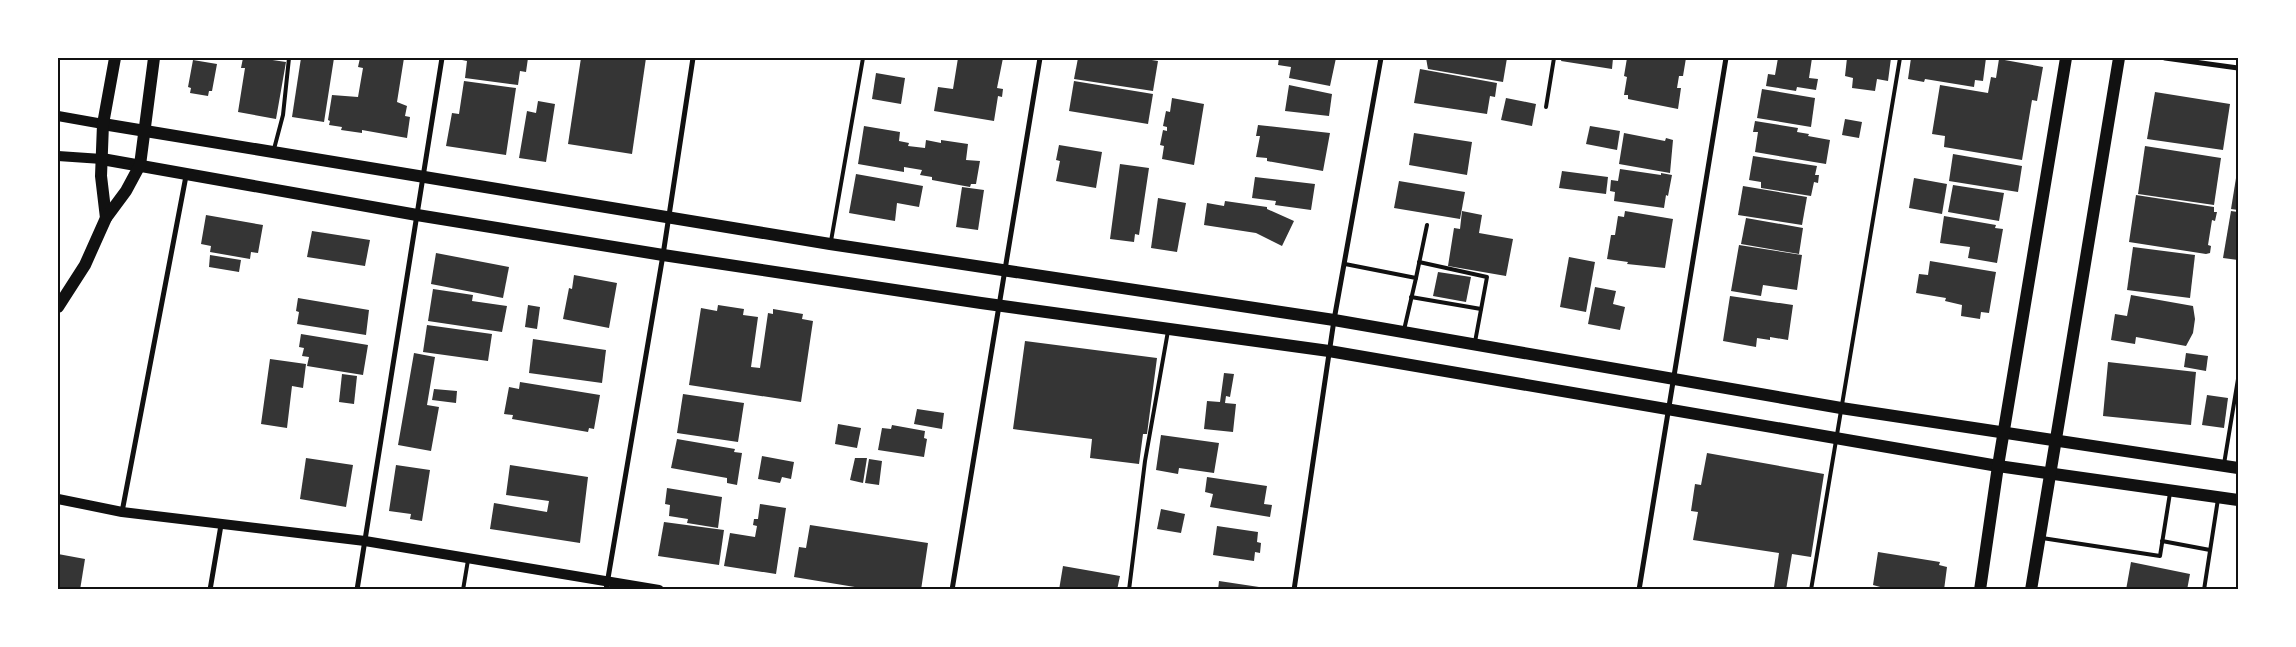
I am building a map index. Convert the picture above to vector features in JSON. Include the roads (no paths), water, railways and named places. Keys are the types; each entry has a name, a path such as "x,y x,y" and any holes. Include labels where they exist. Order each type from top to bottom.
{"main road":[{"path":"106,218 101,176 103,124 115,58"},
{"path":"58,307 85,265 106,218 126,191 140,165 154,58"},
{"path":"1980,590 1998,466 2066,58"},
{"path":"2031,590 2052,473 2055,442 2119,58"},
{"path":"58,116 830,244 1334,320 1841,408 2055,442 2238,468"},
{"path":"58,156 102,159 140,165 417,215 663,255 1329,351 1998,466 2238,500"},
{"path":"58,499 122,512 365,541 468,558 606,585 659,590"}],"street":[{"path":"357,590 442,58"},
{"path":"606,585 663,255 667,216 693,58"},
{"path":"952,590 1040,58"},
{"path":"1294,590 1334,320 1381,58"},
{"path":"1639,590 1726,58"},
{"path":"2165,58 2238,68"},
{"path":"122,512 186,173"},
{"path":"210,590 221,525"}],"lane":[{"path":"273,152 283,115 290,58"},
{"path":"830,244 863,58"},
{"path":"1546,107 1554,58"},
{"path":"1811,590 1900,58"},
{"path":"1404,332 1426,225"},
{"path":"1418,262 1487,277 1474,345"},
{"path":"1345,264 1416,278"},
{"path":"1411,297 1481,309"},
{"path":"1128,590 1145,461 1169,329"},
{"path":"2224,466 2238,379"},
{"path":"2040,538 2160,556 2171,490"},
{"path":"2204,590 2218,497"},
{"path":"2162,541 2210,550"},
{"path":"463,590 468,558"}]}
